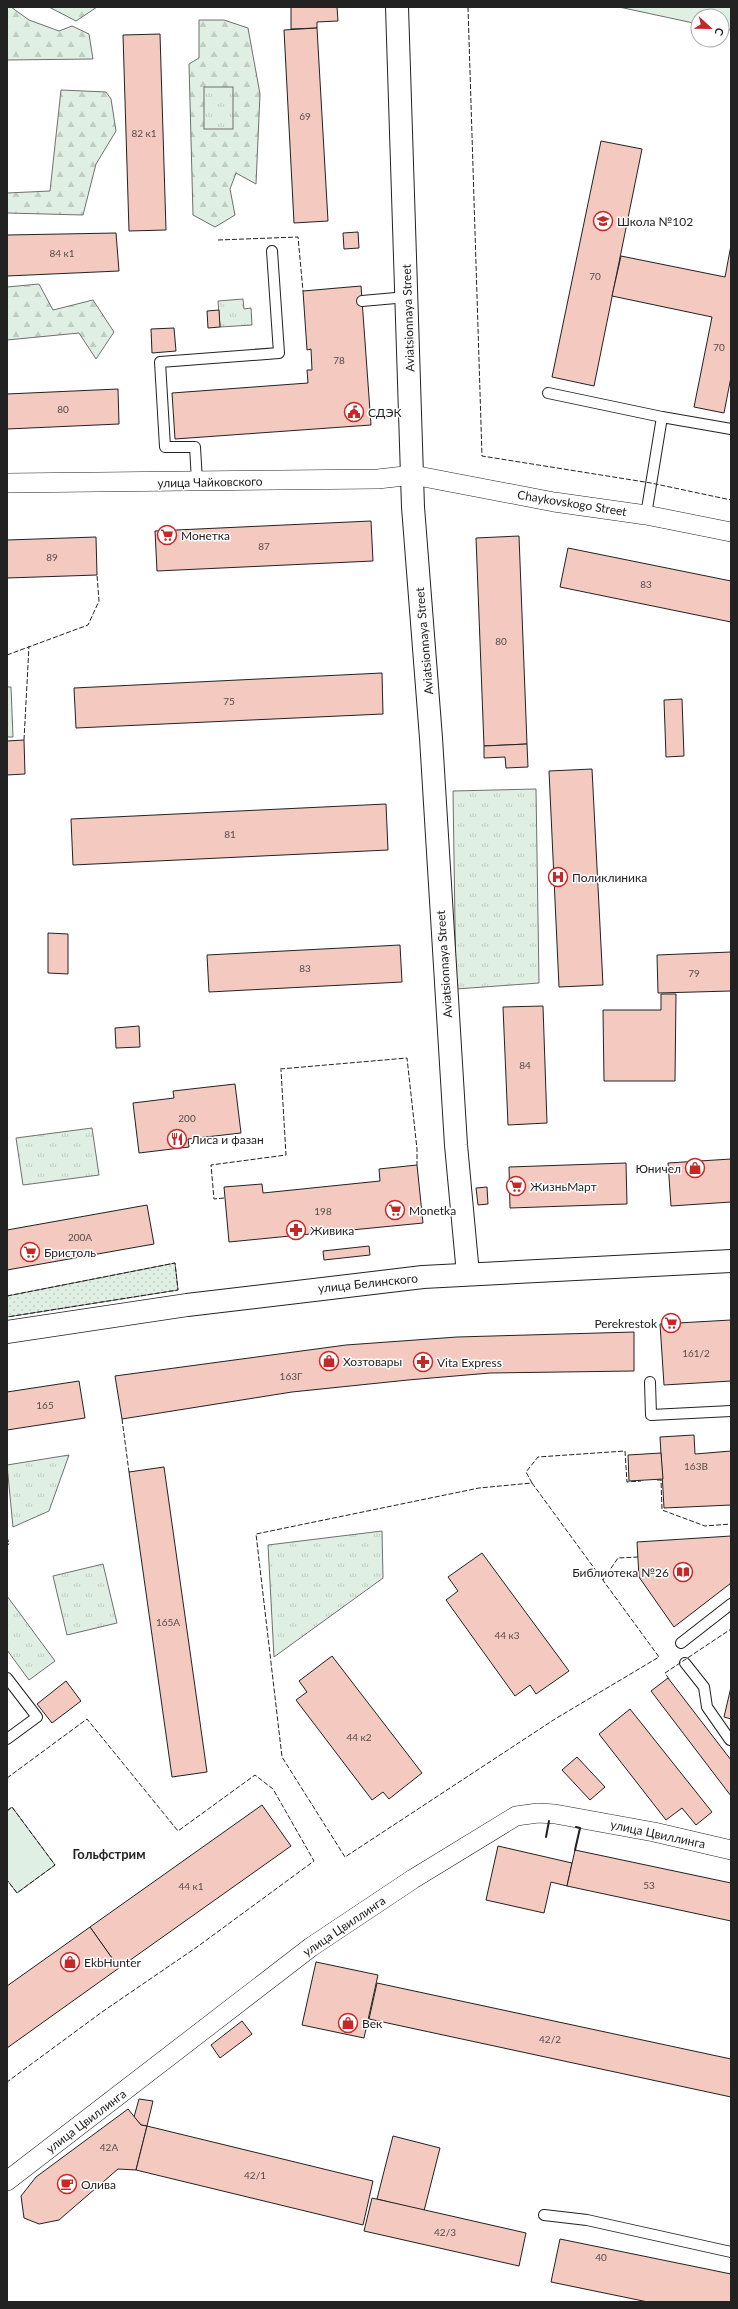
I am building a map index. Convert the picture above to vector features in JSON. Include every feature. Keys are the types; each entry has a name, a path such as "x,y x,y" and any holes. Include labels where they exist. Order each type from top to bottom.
{"street":[{"name":"Aviatsionnaya Street","path":"397,7 413,507 431,738 447,1021 456,1145 468,1274"},
{"name":"улица Чайковского","path":"7,483 378,479 413,475"},
{"name":"Chaykovskogo Street","path":"413,475 554,502 646,514 731,532"},
{"name":"улица Белинского","path":"7,1332 187,1305 379,1282 468,1274 731,1261"},
{"name":"улица Цвиллинга","path":"7,2181 311,1947 413,1879 516,1816 538,1813 555,1814 654,1832 731,1850"}],"lane":[{"path":"197,481 195,442 165,447 160,362 279,353 272,251"},
{"path":"362,301 407,297"},
{"path":"548,393 662,417 731,429"},
{"path":"646,514 662,417"},
{"path":"650,1382 651,1416 731,1411"},
{"path":"681,1643 731,1604"},
{"path":"685,1663 704,1687 706,1707 730,1740"},
{"path":"7,1678 37,1717 7,1739"},
{"path":"544,2215 587,2220 731,2252"}],"green space":[{"path":"7,7 11,7 29,20 59,31 72,26 89,34 93,59 7,60"},
{"path":"49,7 97,7 76,21"},
{"path":"619,7 731,7 731,30 730,8 690,8 690,22"},
{"path":"199,20 224,20 248,28 260,94 256,184 236,173 230,189 235,215 215,227 193,215 189,64 199,58"},
{"path":"204,87 233,87 233,129 204,129"},
{"path":"61,90 106,92 111,99 116,131 96,164 83,215 7,213 7,193 50,191"},
{"path":"39,284 53,310 93,300 114,332 96,359 79,333 7,340 7,287"},
{"path":"243,299 244,309 251,308 252,325 220,327 218,301"},
{"path":"7,687 11,687 13,737 7,737"},
{"path":"536,789 539,983 456,989 453,791"},
{"path":"92,1128 99,1175 23,1185 16,1138"},
{"path":"175,1263 178,1290 7,1317 7,1296"},
{"path":"69,1455 49,1511 13,1527 7,1465"},
{"path":"382,1531 383,1578 274,1657 268,1545"},
{"path":"103,1564 117,1623 67,1635 53,1576"},
{"path":"7,1596 55,1661 29,1680 7,1650"},
{"path":"12,1807 55,1865 17,1893 7,1880 7,1811"}],"building":[{"path":"291,7 337,7 338,21 317,22 317,28 291,29"},
{"path":"317,28 328,221 294,223 284,30"},
{"path":"160,34 166,230 129,231 123,35"},
{"path":"601,141 642,149 594,386 552,377"},
{"path":"358,232 359,248 344,249 343,233"},
{"path":"116,233 119,271 7,276 7,235"},
{"path":"731,245 731,377 724,413 694,407 712,317 612,296 621,256 725,277"},
{"path":"361,286 371,425 175,439 172,393 308,383 307,370 312,370 311,349 307,350 303,291"},
{"path":"219,310 220,327 208,328 207,311"},
{"path":"174,328 176,351 152,353 151,329"},
{"path":"118,389 119,424 7,429 7,394"},
{"path":"371,521 373,561 157,571 155,531"},
{"path":"519,536 527,744 484,746 476,538"},
{"path":"96,537 97,575 7,578 7,540"},
{"path":"568,548 731,581 731,622 560,587"},
{"path":"382,673 383,714 76,728 74,688"},
{"path":"682,699 684,756 666,757 664,700"},
{"path":"24,740 25,774 7,775 7,741"},
{"path":"527,744 528,767 506,768 505,757 484,758 484,746"},
{"path":"592,769 603,985 559,987 549,771"},
{"path":"386,804 388,850 73,865 71,819"},
{"path":"48,933 68,934 68,974 48,973"},
{"path":"400,945 402,982 209,992 207,955"},
{"path":"731,952 731,991 658,993 657,955"},
{"path":"661,994 676,994 675,1081 604,1081 603,1010 661,1010"},
{"path":"543,1006 547,1123 508,1125 503,1007"},
{"path":"139,1026 140,1047 116,1048 115,1028"},
{"path":"235,1084 241,1133 188,1139 189,1147 139,1153 133,1103 174,1098 173,1091"},
{"path":"731,1159 731,1202 671,1206 668,1163"},
{"path":"626,1163 627,1204 510,1208 509,1167"},
{"path":"417,1165 423,1223 229,1242 224,1187 262,1184 263,1193 380,1181 379,1169"},
{"path":"487,1187 488,1204 478,1205 476,1188"},
{"path":"147,1205 154,1244 7,1270 7,1230"},
{"path":"369,1246 370,1255 324,1260 323,1251"},
{"path":"731,1320 731,1381 664,1385 660,1324"},
{"path":"634,1332 634,1371 490,1373 408,1380 292,1392 122,1419 115,1376 346,1345 457,1337"},
{"path":"79,1381 85,1418 7,1430 7,1392"},
{"path":"694,1435 695,1454 731,1451 731,1505 664,1508 660,1437"},
{"path":"661,1453 663,1479 629,1481 628,1455"},
{"path":"164,1467 207,1772 172,1777 129,1472"},
{"path":"731,1536 731,1583 674,1627 639,1577 637,1542"},
{"path":"482,1553 569,1671 536,1694 530,1685 515,1696 446,1600 458,1591 448,1577"},
{"path":"332,1656 422,1773 389,1799 383,1792 372,1800 296,1700 307,1692 299,1681"},
{"path":"668,1678 731,1760 731,1796 651,1691"},
{"path":"66,1681 81,1701 52,1723 37,1704"},
{"path":"731,1687 731,1719 724,1717"},
{"path":"630,1709 712,1812 696,1825 682,1808 666,1820 599,1734"},
{"path":"577,1757 605,1787 590,1800 562,1770"},
{"path":"262,1805 291,1846 119,1968 90,1927"},
{"path":"498,1846 572,1863 567,1886 551,1882 544,1913 486,1900"},
{"path":"575,1850 731,1883 731,1921 567,1886"},
{"path":"90,1927 119,1968 7,2048 7,1986"},
{"path":"316,1962 378,1975 364,2038 302,2025"},
{"path":"377,1983 731,2059 731,2097 369,2019"},
{"path":"242,2021 252,2034 220,2058 211,2045"},
{"path":"139,2099 153,2101 147,2126 141,2125 134,2117"},
{"path":"128,2109 141,2125 147,2126 136,2170 118,2169 59,2220 39,2224 24,2218 21,2196 36,2177"},
{"path":"147,2126 373,2181 363,2225 136,2170"},
{"path":"393,2136 440,2148 424,2211 377,2199"},
{"path":"372,2198 526,2233 519,2266 364,2231"},
{"path":"560,2239 731,2274 731,2302 648,2302 551,2282"}],"fence":[{"path":"468,7 482,456 651,483 731,500"},
{"path":"218,240 298,237 303,291"},
{"path":"7,655 88,625 99,601 97,575"},
{"path":"24,740 29,646"},
{"path":"280,1069 407,1058 417,1149 417,1165"},
{"path":"224,1198 214,1199 211,1165 286,1155 281,1070"},
{"path":"7,1296 175,1263 178,1290 7,1317"},
{"path":"122,1419 129,1472"},
{"path":"532,1483 526,1472 538,1457 625,1451 627,1482 641,1481"},
{"path":"657,1480 661,1480 662,1510 705,1526 731,1524"},
{"path":"532,1483 659,1657 555,1719 345,1857 282,1757 256,1534 479,1488 532,1483"},
{"path":"7,1537 9,1544 7,1545"},
{"path":"603,1580 618,1558 638,1557"},
{"path":"669,1679 665,1673 731,1629"},
{"path":"7,1778 87,1719 178,1831 255,1775 273,1789 314,1861 197,1947 102,2012 7,2082"},
{"path":"7,1811 12,1807 55,1865 17,1893 7,1880"}],"wall":[{"path":"546,1837 549,1821"},
{"path":"575,1850 580,1828 576,1827"}],"place":[{"name":"Школа №102","path":"603,221"},
{"name":"СДЭК","path":"354,412"},
{"name":"Монетка","path":"167,535"},
{"name":"Поликлиника","path":"558,877"},
{"name":"Лиса и фазан","path":"177,1139"},
{"name":"Юничел","path":"695,1168"},
{"name":"ЖизньМарт","path":"516,1186"},
{"name":"Monetka","path":"395,1210"},
{"name":"Живика","path":"296,1230"},
{"name":"Бристоль","path":"30,1252"},
{"name":"Perekrestok","path":"671,1323"},
{"name":"Хозтовары","path":"329,1361"},
{"name":"Vita Express","path":"423,1362"},
{"name":"Библиотека №26","path":"683,1572"},
{"name":"EkbHunter","path":"70,1962"},
{"name":"Век","path":"348,2023"},
{"name":"Олива","path":"67,2184"}],"district":[{"name":"Гольфстрим","path":"109,1854"}]}
